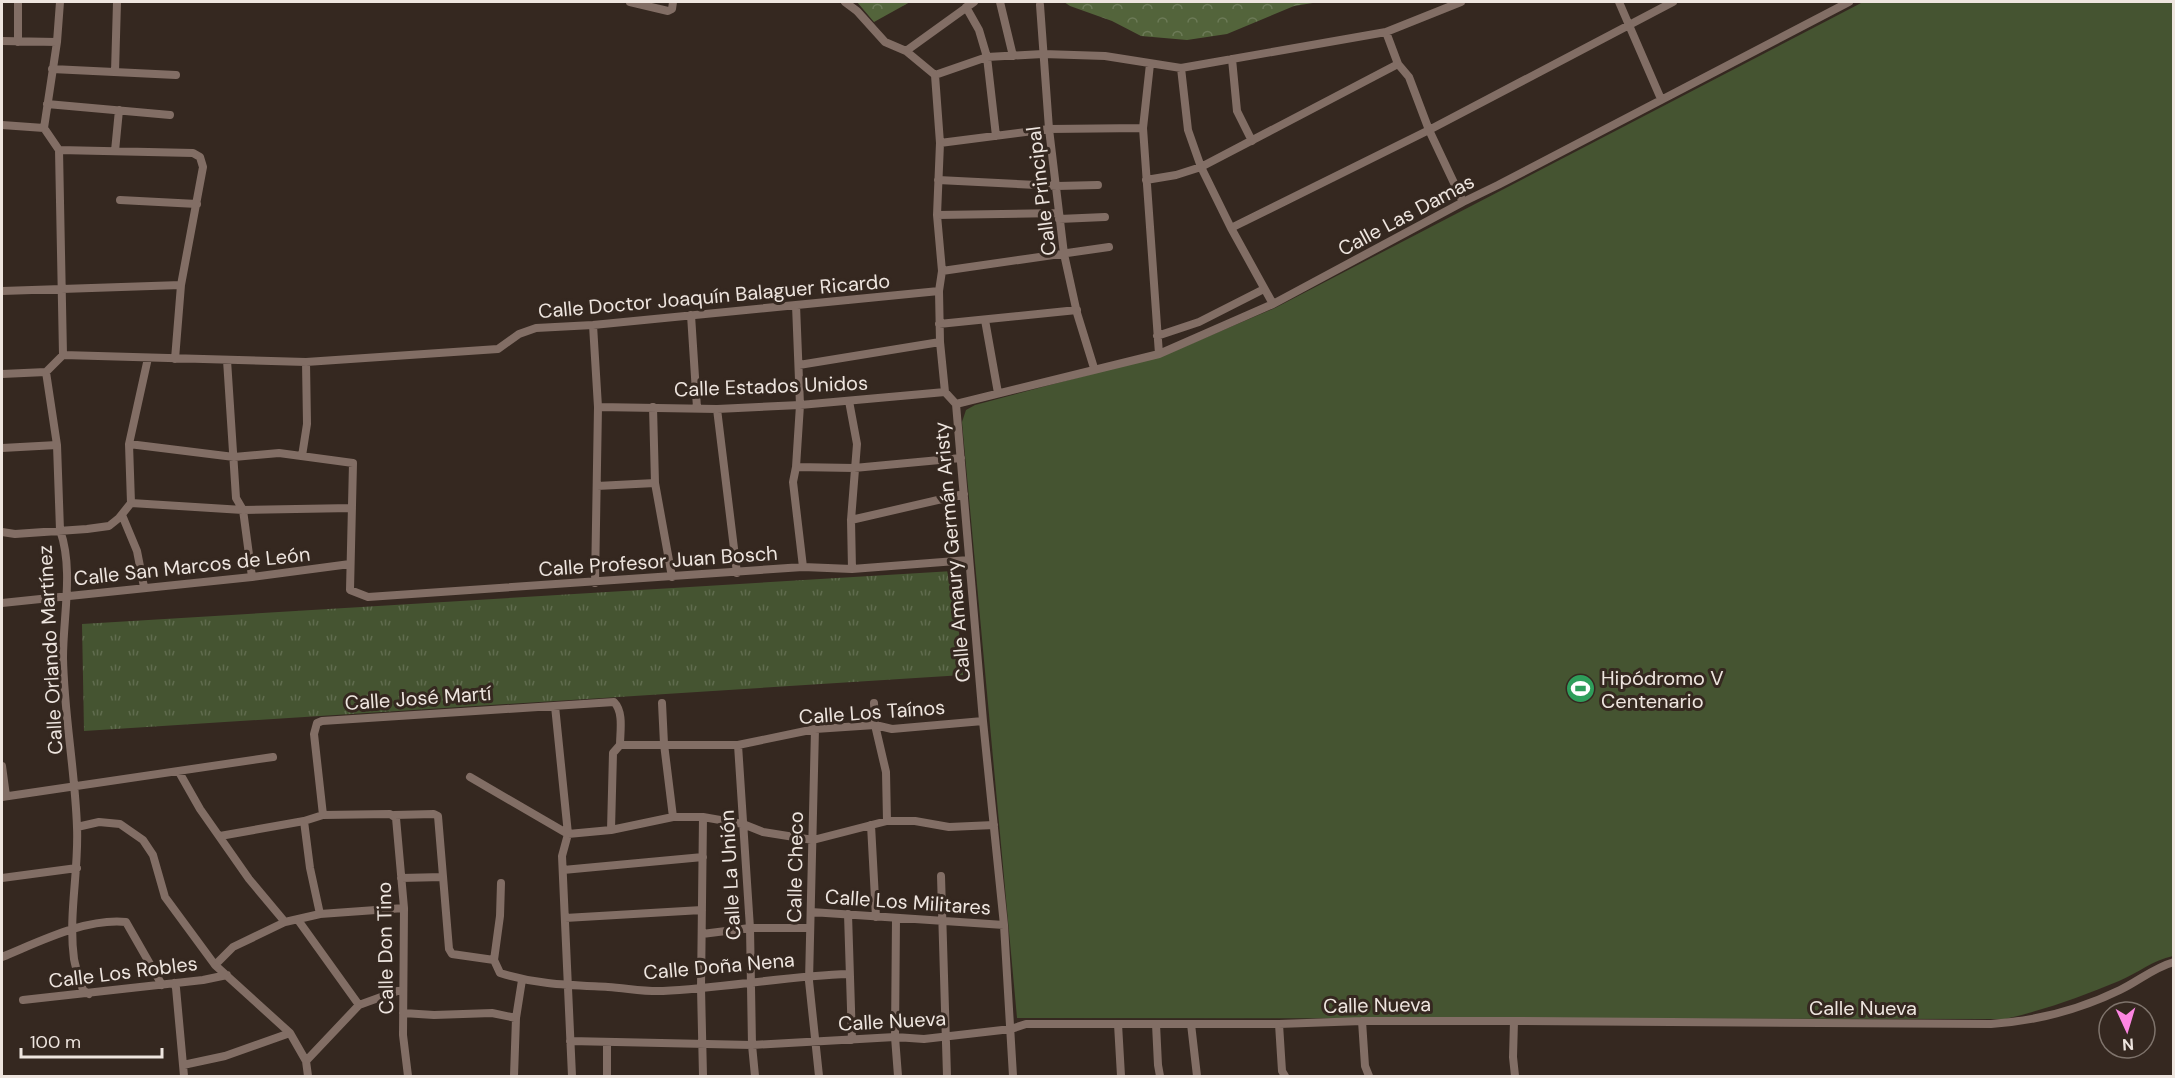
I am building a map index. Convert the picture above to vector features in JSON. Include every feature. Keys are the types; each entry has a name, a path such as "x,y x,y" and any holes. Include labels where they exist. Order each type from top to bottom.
{"street":[{"path":"18,2 18,42"},
{"path":"2,374 46,372 63,355 59,150 44,128 57,42 60,2"},
{"path":"115,72 117,2"},
{"path":"630,2 668,11 673,5"},
{"path":"845,2 857,11 885,42 906,51 936,75 987,57 1043,54 1105,56 1181,68 1386,32 1461,2"},
{"path":"1000,2 1013,56"},
{"path":"1619,2 1661,99"},
{"path":"1231,228 1429,130 1673,2"},
{"name":"Calle Las Damas","path":"956,404 1159,354 1273,304 1463,202 1849,2"},
{"path":"906,51 970,4 987,57 996,136"},
{"name":"Calle Principal","path":"1041,5 1049,129 1064,254 1094,369"},
{"path":"1386,32 1398,64 1409,76 1429,130 1463,202"},
{"path":"2,41 57,42"},
{"path":"1232,59 1237,111 1252,141"},
{"path":"1150,64 1143,128 1159,354"},
{"path":"1146,180 1201,167 1398,64"},
{"path":"1181,68 1188,130 1201,167 1231,228 1273,304"},
{"path":"52,69 176,75"},
{"name":"Calle Amaury Germán Aristy","path":"936,75 940,143 937,215 942,271 939,291 940,342 945,392 956,404 982,721 1004,925 1013,1077"},
{"path":"47,104 170,115"},
{"path":"116,151 119,110"},
{"path":"2,125 44,128"},
{"path":"940,143 1049,129 1143,128"},
{"path":"59,150 193,153 200,157 203,167 181,285 175,359"},
{"path":"938,180 1057,186 1098,185"},
{"path":"120,200 197,204"},
{"path":"937,215 1105,217"},
{"path":"942,271 1109,247"},
{"path":"2,291 181,285"},
{"path":"1157,336 1199,322 1264,289"},
{"name":"Calle Doctor Joaquín Balaguer Ricardo","path":"63,355 306,362 498,349 519,334 536,328 593,325 939,291"},
{"path":"796,305 800,405 793,482 803,567"},
{"path":"939,324 1077,310"},
{"path":"691,315 697,408"},
{"path":"986,320 998,393"},
{"path":"593,325 598,406 595,583"},
{"path":"799,365 940,342"},
{"path":"2,532 15,534 87,530 109,526 122,514 131,503 129,444 148,358"},
{"path":"227,360 236,498 243,510 252,577"},
{"path":"302,456 307,424 306,362"},
{"name":"Calle Orlando Martínez","path":"46,372 57,445 60,530 64,543 63,658 77,827 77,868 72,929 74,962 83,990 89,994"},
{"name":"Calle Estados Unidos","path":"598,406 717,409 800,405 945,392"},
{"path":"849,401 857,444 851,520 852,569"},
{"path":"653,407 655,483 672,577"},
{"path":"717,409 737,573"},
{"path":"129,444 234,456 279,453 353,463 350,564"},
{"path":"2,448 57,445"},
{"path":"796,467 854,468 961,458"},
{"path":"597,486 655,483"},
{"path":"851,520 964,494"},
{"path":"131,503 243,510 352,508"},
{"path":"122,514 138,551 144,587"},
{"name":"Calle Profesor Juan Bosch","path":"350,564 350,590 368,597 803,567 852,569 969,560"},
{"name":"Calle San Marcos de León","path":"2,603 252,577 350,564"},
{"name":"Calle José Martí","path":"323,815 314,734 317,723 322,721 614,702 620,713 620,745"},
{"path":"662,703 664,744 674,817"},
{"path":"874,703 886,772 887,821"},
{"path":"555,706 568,834 562,856 572,1077"},
{"name":"Calle Los Taínos","path":"620,745 738,745 814,729 876,725 892,729 982,721"},
{"name":"Calle Checo","path":"814,729 809,975 819,1077"},
{"path":"611,830 613,753 620,745"},
{"name":"Calle La Unión","path":"738,745 750,928 752,1045 755,1077"},
{"path":"2,765 4,796 273,757"},
{"path":"179,772 200,809 249,879 285,922"},
{"path":"470,777 568,834 611,830 674,817 703,817 742,824 763,832 813,840 887,821 915,821 949,827 994,825"},
{"path":"220,836 304,821 323,815 395,817 434,814 438,816 452,954 494,960 500,916 501,883"},
{"name":"Calle Don Tino","path":"395,817 404,908 402,988 408,1077"},
{"path":"703,817 701,988 704,1077"},
{"path":"304,821 310,868 320,914"},
{"path":"77,827 99,822 120,825 143,840 153,855 165,897 215,965 290,1033 306,1061 308,1077"},
{"path":"871,825 876,916"},
{"path":"563,870 703,857"},
{"path":"2,878 77,868"},
{"path":"941,876 947,1077"},
{"path":"401,878 443,877"},
{"name":"Calle Los Robles","path":"215,965 233,947 285,922 320,914 404,908"},
{"path":"565,918 702,910"},
{"name":"Calle Los Militares","path":"810,912 1004,925"},
{"path":"848,914 852,1040"},
{"path":"896,918 895,1038 898,1077"},
{"path":"298,920 359,1005"},
{"path":"2,957 72,929 117,921 126,922 162,985"},
{"name":"Calle Los Militares","path":"702,934 750,928 810,928"},
{"name":"Calle Doña Nena","path":"494,960 500,973 522,980 569,987 660,991 809,975 849,974"},
{"name":"Calle Nueva","path":"570,1041 703,1042 752,1045 895,1038 924,1039 1011,1029 1026,1024 1514,1021 2003,1024 2041,1017 2095,1001 2123,988 2160,966 2174,962"},
{"name":"Calle Los Robles","path":"23,1000 203,980 226,975"},
{"path":"514,1077 516,1018 522,980"},
{"path":"174,983 184,1077"},
{"path":"306,1061 359,1005 402,988"},
{"path":"403,1013 434,1015 492,1013 516,1018"},
{"path":"1362,1021 1365,1066 1369,1077"},
{"path":"1514,1021 1515,1077"},
{"path":"1118,1024 1121,1077"},
{"path":"1156,1024 1158,1065 1161,1077"},
{"path":"1191,1024 1197,1077"},
{"path":"1279,1024 1282,1071 1285,1077"},
{"path":"183,1065 225,1056 290,1033"},
{"path":"607,1042 608,1077"}],"green space":[{"path":"857,2 910,2 874,22"},
{"path":"1064,2 1319,2 1294,6 1227,34 1187,40 1141,36 1112,21"},
{"name":"Hipódromo V Centenario","path":"1863,2 2173,2 2173,956 2159,960 2126,978 2091,992 2005,1019 1017,1018 962,422 966,410 975,405 1167,354 1275,308"},
{"path":"953,571 963,675 84,731 82,624"}],"place":[{"name":"Hipódromo V Centenario","path":"1580,689"}]}
